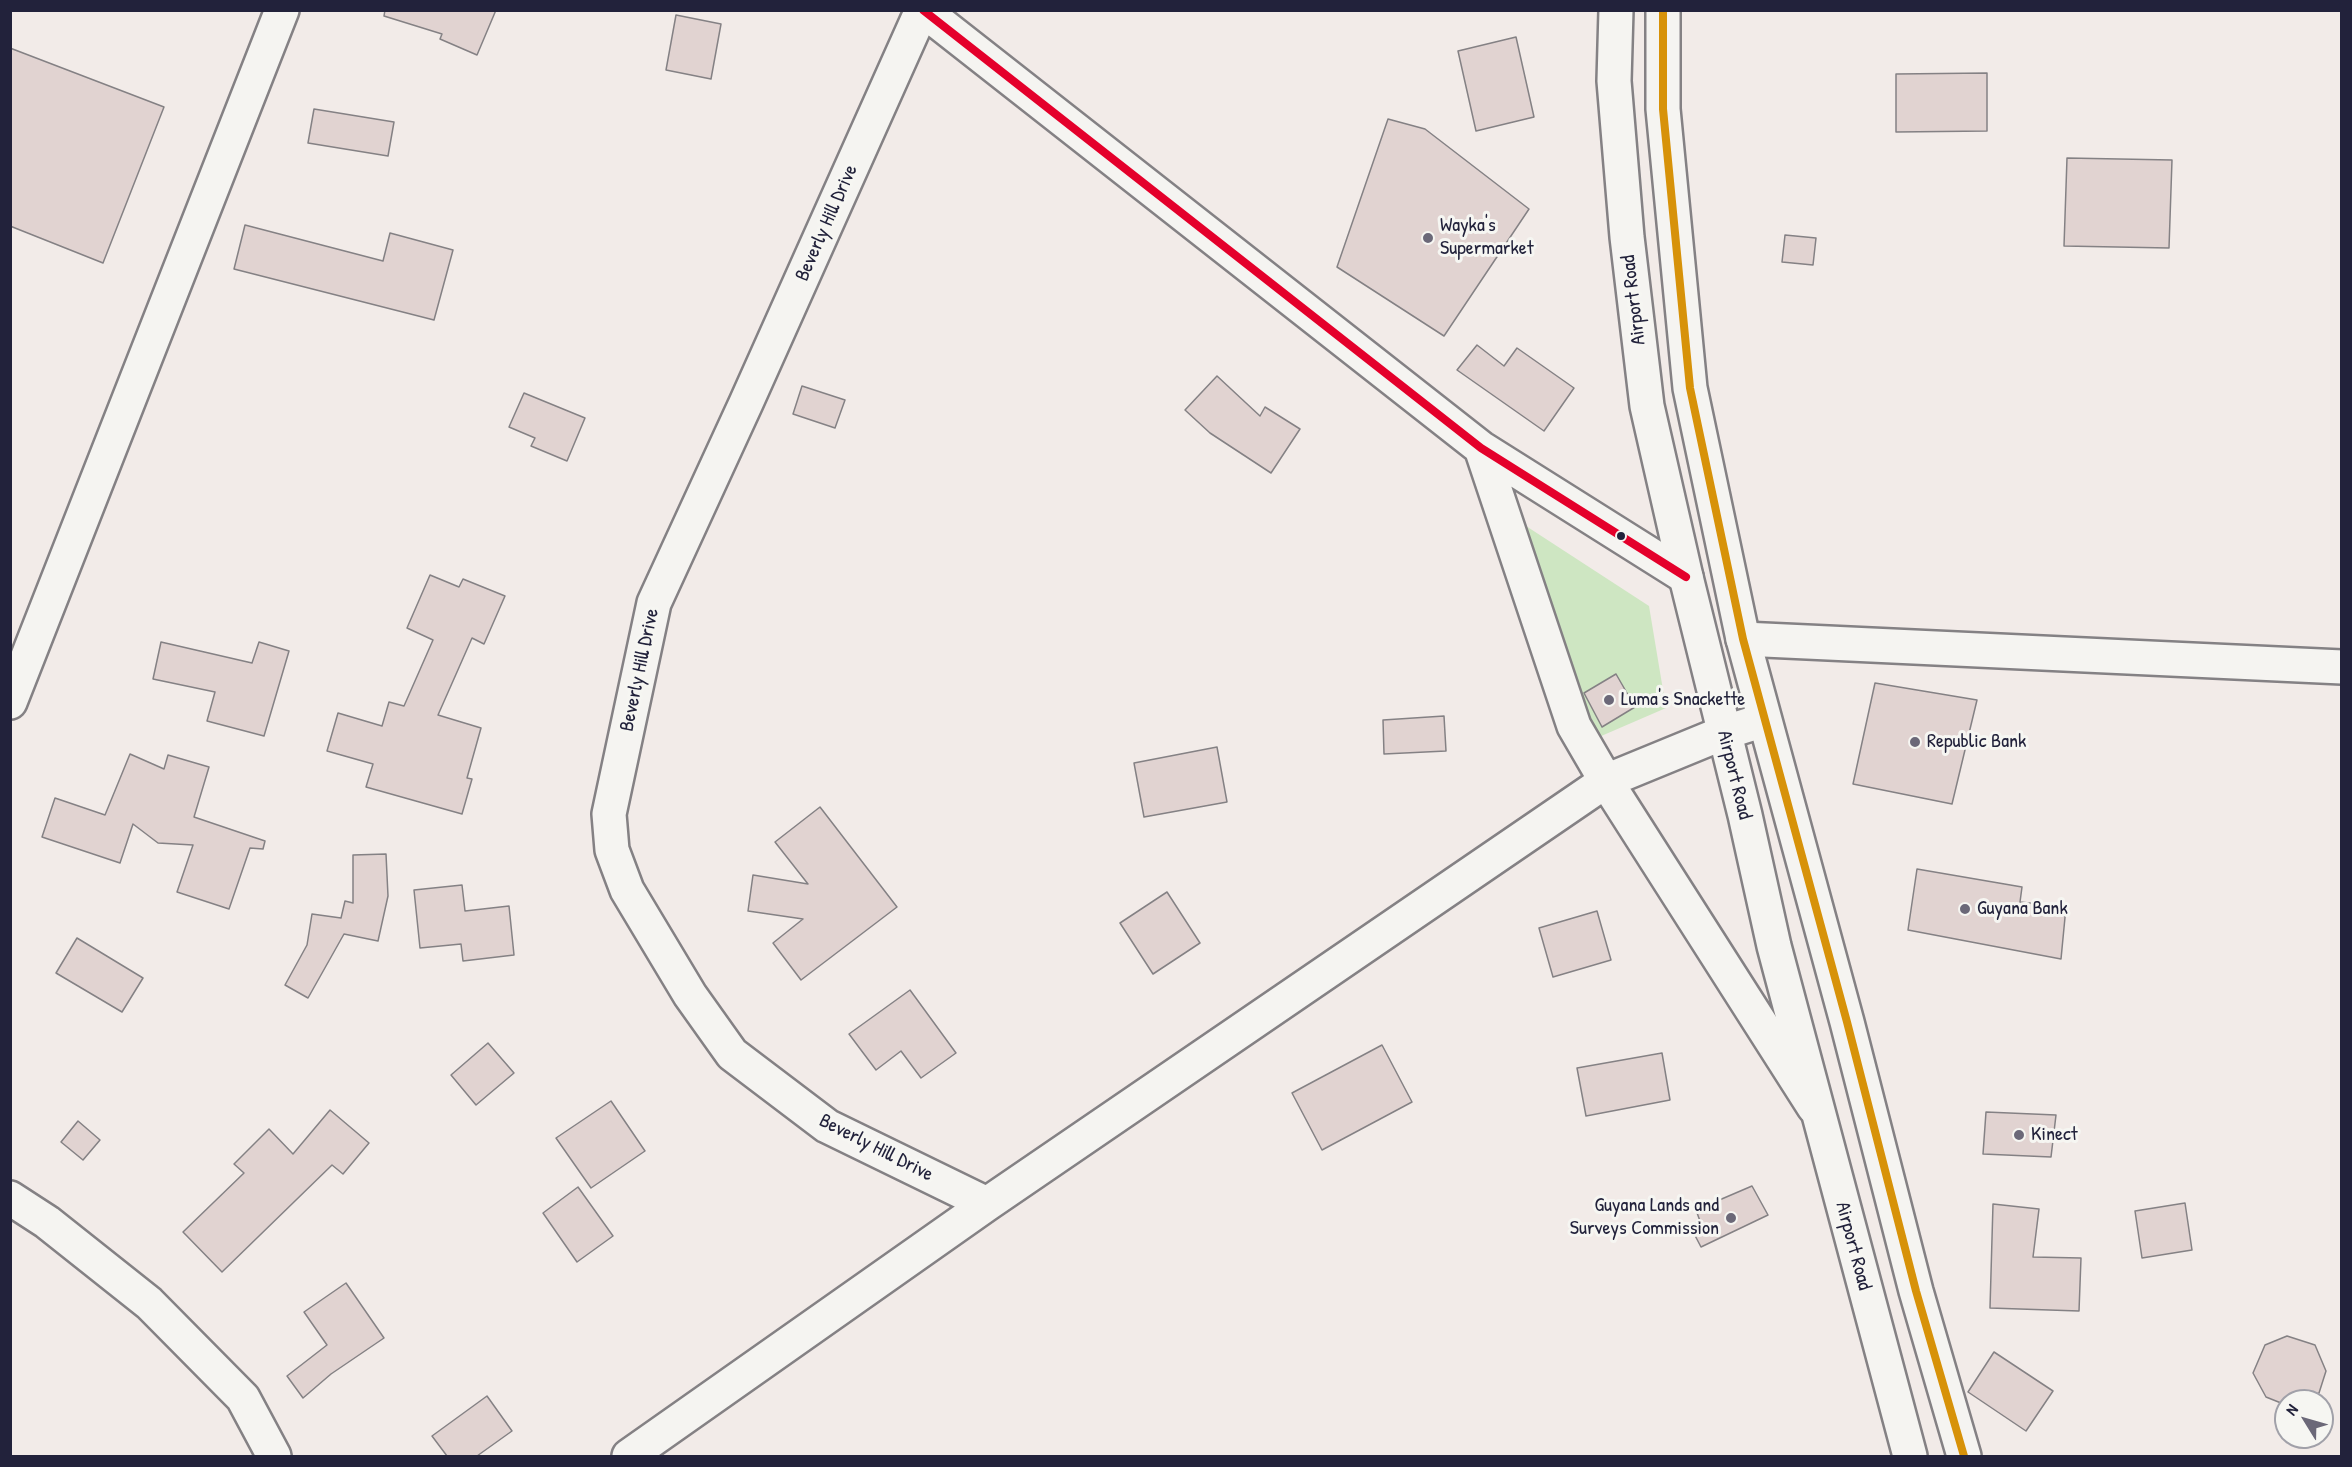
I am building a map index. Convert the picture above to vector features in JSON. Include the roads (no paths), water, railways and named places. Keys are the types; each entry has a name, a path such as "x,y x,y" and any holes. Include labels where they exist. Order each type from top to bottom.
{"street":[{"path":"10,702 282,10"},
{"path":"922,10 1481,448 1686,577"},
{"name":"Beverly Hill Drive","path":"922,10 751,393 654,603 609,814 612,850 627,890 690,995 732,1054 827,1126 987,1204"},
{"name":"Airport Road","path":"1616,10 1614,81 1627,237 1647,406 1774,946 1910,1456"},
{"path":"1663,10 1663,110 1688,373 1743,639 1847,1022 1916,1291 1965,1456"},
{"path":"1643,378 1688,373"},
{"path":"1481,448 1574,726 1606,781 1820,1117"},
{"path":"1743,639 2342,666"},
{"path":"629,1456 987,1204 1606,781 1723,733 1764,720"},
{"path":"10,1197 47,1222 149,1303 243,1398 274,1456"},
{"path":"1869,1304 1916,1291"}],"place":[{"name":"Wayka's Supermarket","path":"1428,238"},
{"name":"Luma's Snackette","path":"1609,700"},
{"name":"Republic Bank","path":"1915,742"},
{"name":"Guyana Bank","path":"1965,909"},
{"name":"Kinect","path":"2019,1135"},
{"name":"Guyana Lands and Surveys Commission","path":"1731,1218"}]}
